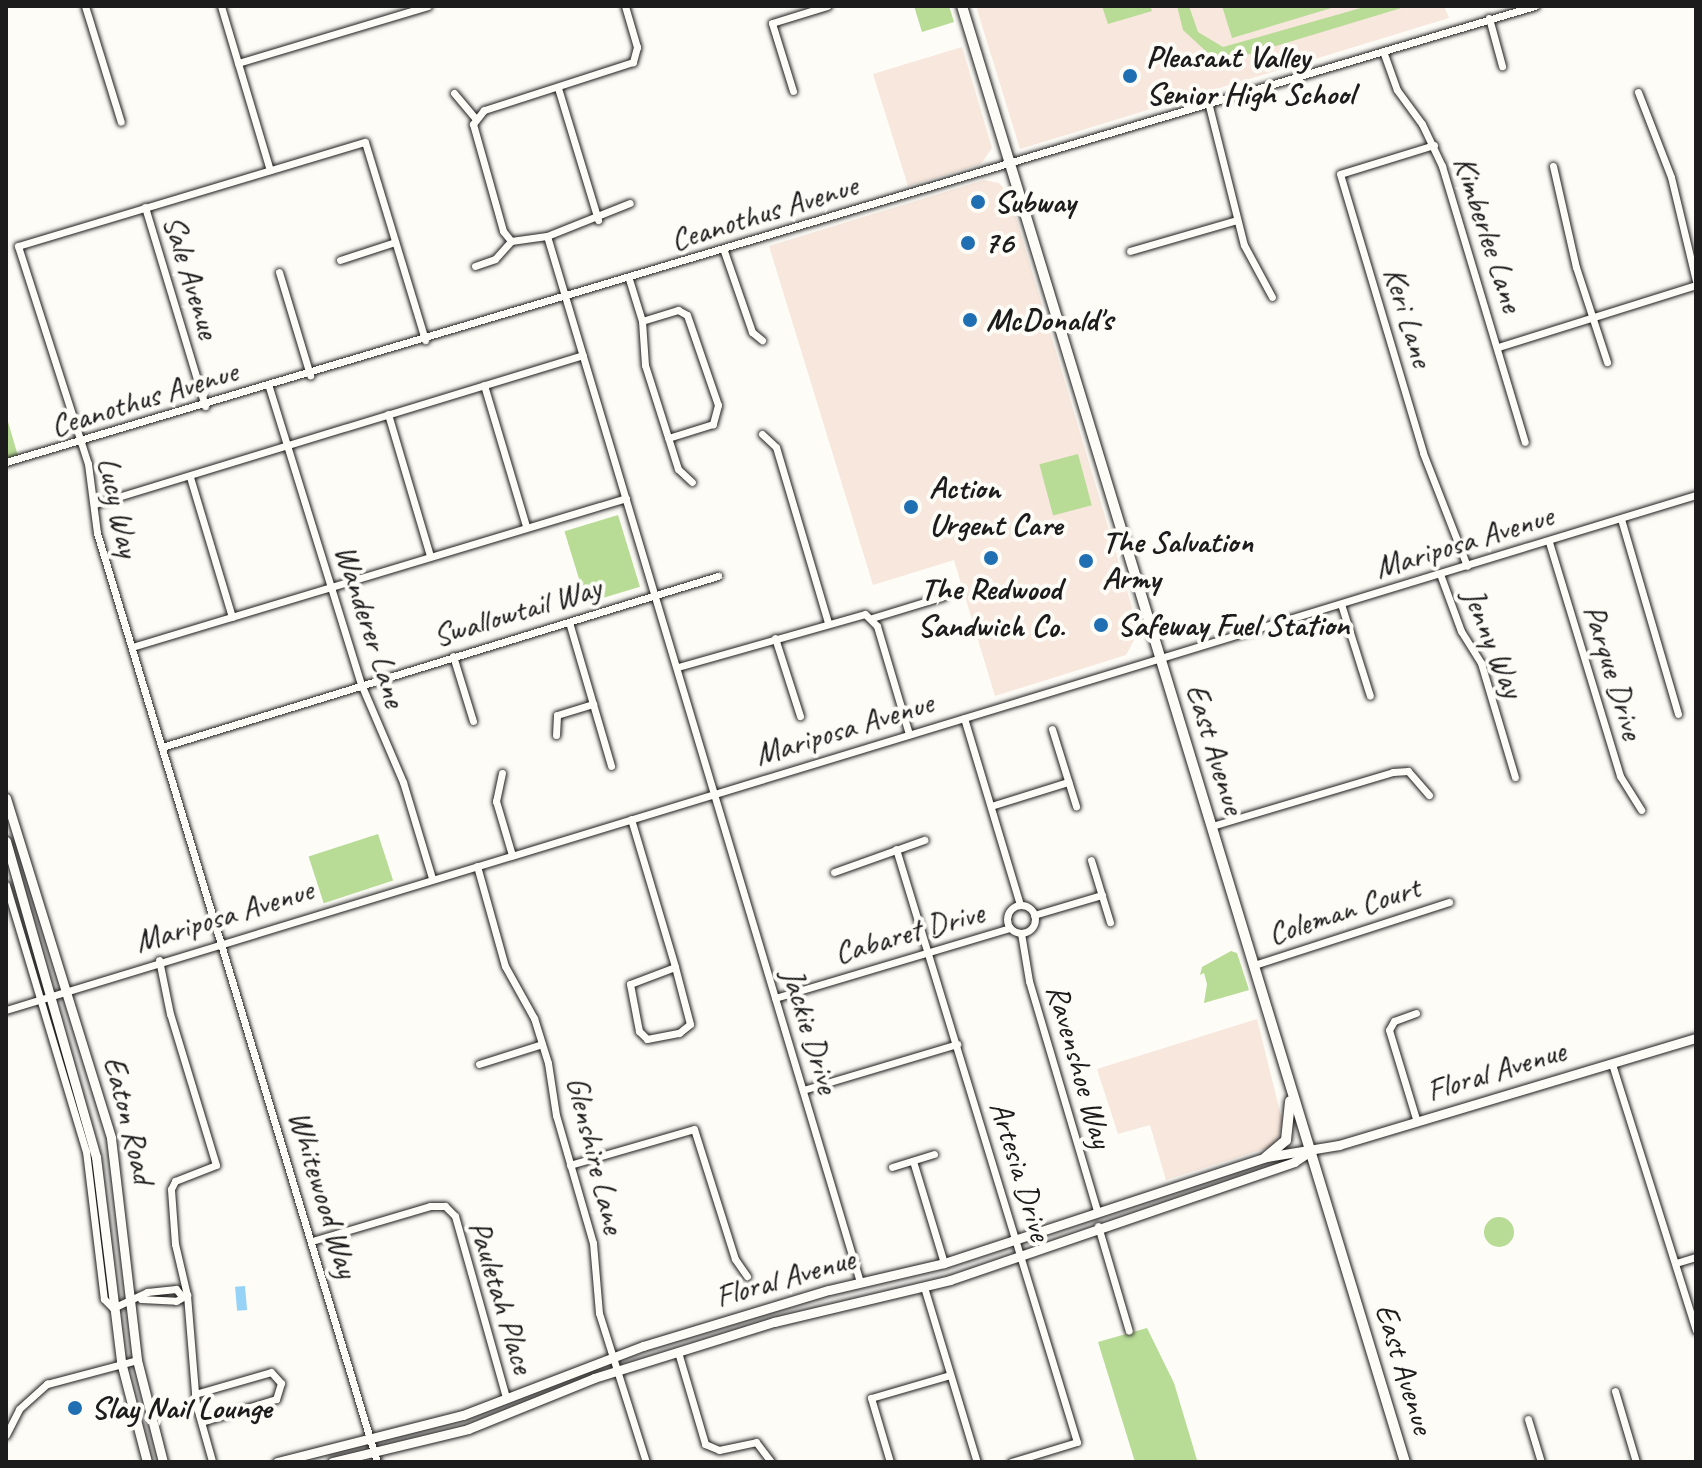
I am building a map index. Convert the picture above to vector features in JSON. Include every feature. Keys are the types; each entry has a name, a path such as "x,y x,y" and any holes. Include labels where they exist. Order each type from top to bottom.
{"main road":[{"name":"East Avenue","path":"962,6 1405,1462"},
{"path":"1266,1157 1286,1140 1291,1091"}],"street":[{"path":"85,6 121,122"},
{"path":"221,6 270,170"},
{"path":"238,63 428,6"},
{"path":"475,118 484,110 633,62 637,47 625,6"},
{"path":"793,91 772,23 827,6"},
{"name":"Ceanothus Avenue","path":"6,462 78,444 310,375 1535,6"},
{"path":"1489,18 1502,66"},
{"name":"Kimberlee Lane","path":"1383,51 1397,90 1434,145 1525,442"},
{"path":"558,88 598,220"},
{"path":"1498,347 1593,320 1696,283 1671,177 1638,92"},
{"path":"454,93 475,118 482,160 503,231 511,241"},
{"path":"1208,102 1237,220 1254,268 1272,297"},
{"name":"Lucy Way","path":"221,941 97,533 95,504 18,246 365,142 395,242"},
{"name":"Keri Lane","path":"1434,145 1340,174 1423,453 1467,566"},
{"path":"1553,166 1607,362"},
{"path":"475,266 495,259 511,241 547,236 598,220 630,203"},
{"name":"Sale Avenue","path":"145,207 205,406"},
{"path":"1130,251 1237,220"},
{"name":"Jackie Drive","path":"547,236 860,1282"},
{"path":"340,260 395,242 425,340"},
{"path":"724,251 752,332 762,340"},
{"path":"279,272 310,375"},
{"path":"629,279 642,321 645,365 678,469 692,482"},
{"path":"642,321 678,310 687,315 718,405 713,424 668,438"},
{"path":"95,504 583,355"},
{"path":"484,385 526,526"},
{"name":"Wanderer Lane","path":"269,387 361,684 403,782 432,878"},
{"path":"388,414 430,556"},
{"path":"762,434 776,447 828,622"},
{"path":"190,477 232,617"},
{"name":"Mariposa Avenue","path":"6,1010 221,941 1160,660 1696,495"},
{"path":"132,647 626,498"},
{"path":"1621,519 1678,714"},
{"name":"Parque Drive","path":"1549,542 1620,776 1641,810"},
{"name":"Jenny Way","path":"1440,574 1461,631 1481,663 1515,777"},
{"name":"Swallowtail Way","path":"162,747 718,576"},
{"path":"678,667 856,614 872,618 944,596"},
{"path":"1341,604 1370,696"},
{"path":"872,618 909,734"},
{"path":"569,622 611,766"},
{"path":"775,638 800,716"},
{"path":"453,656 473,721"},
{"path":"556,735 557,715 593,704"},
{"path":"964,718 1020,905 1034,915"},
{"path":"1052,729 1076,806"},
{"path":"1212,826 1393,772 1408,771 1429,795"},
{"path":"502,773 496,801 512,855"},
{"path":"991,806 1068,782"},
{"name":"Eaton Road","path":"6,798 111,1138 137,1300 137,1360 163,1462"},
{"path":"631,819 675,967 690,1024 679,1033 647,1039 639,1031 630,984 675,967"},
{"path":"834,872 924,840"},
{"name":"Eaton Road","path":"6,841 96,1157 121,1362 147,1462"},
{"name":"Artesia Drive","path":"896,849 1077,1442 1011,1462"},
{"path":"1091,860 1110,922"},
{"name":"Glenshire Lane","path":"477,866 505,966 542,1044 570,1165 593,1243 596,1299 646,1462"},
{"name":"Eaton Road","path":"6,885 86,1151 103,1292 113,1308"},
{"path":"1034,915 1102,895"},
{"name":"Coleman Court","path":"1254,965 1449,902"},
{"path":"1020,905 1007,915 1010,928 1021,933 1031,929 1034,915"},
{"name":"Cabaret Drive","path":"775,998 927,950 1010,928"},
{"name":"Ravenshoe Way","path":"1021,933 1029,981 1097,1210"},
{"name":"Whitewood Way","path":"221,941 376,1458"},
{"path":"159,960 170,1014 216,1165 175,1181 171,1189 175,1244 195,1394 212,1461"},
{"path":"1416,1013 1394,1021 1389,1030 1417,1122"},
{"name":"Floral Avenue","path":"277,1462 439,1422 613,1355 860,1282 944,1263 1097,1210 1266,1157 1309,1152 1696,1038"},
{"path":"479,1064 542,1044"},
{"path":"803,1090 957,1044"},
{"path":"1612,1064 1657,1220 1676,1263 1696,1330"},
{"path":"570,1165 694,1129 735,1259 747,1276"},
{"name":"Floral Avenue","path":"332,1462 376,1458 468,1429 618,1370 805,1313 924,1287 1021,1257 1098,1226 1294,1162 1309,1152"},
{"path":"892,1167 934,1154"},
{"path":"913,1161 944,1263"},
{"name":"Pauletah Place","path":"312,1241 430,1206 445,1206 455,1216 506,1398"},
{"path":"1098,1226 1129,1331"},
{"path":"1676,1263 1696,1257"},
{"path":"924,1287 977,1462"},
{"path":"113,1308 137,1300 176,1301 184,1295"},
{"path":"678,1352 705,1444 719,1450 756,1442 771,1462"},
{"path":"6,1435 10,1415 47,1384 137,1360"},
{"path":"195,1394 271,1372 281,1383 276,1399 201,1422"},
{"path":"890,1462 871,1398 950,1375"},
{"path":"1615,1391 1636,1462"},
{"path":"1528,1419 1541,1462"}],"shaded area":[{"name":"Pleasant Valley Senior High School","path":"976,6 1444,6 1449,18 1020,149"},
{"path":"962,47 992,148 981,164 908,186 873,74"},
{"path":"984,180 999,183 1009,194 1139,631 1126,655 995,696 954,560 873,585 769,246"},
{"path":"1257,1019 1282,1120 1277,1145 1166,1180 1150,1125 1118,1134 1097,1069"}],"green space":[{"path":"914,6 949,6 954,22 922,32"},
{"path":"1102,6 1150,6 1152,11 1108,24"},
{"path":"1177,6 1189,6 1198,32 1223,47 1368,6 1408,6 1213,65 1204,57 1209,54 1183,30"},
{"path":"1222,6 1338,6 1232,38"},
{"path":"6,415 18,456 6,458"},
{"path":"1078,454 1092,505 1053,516 1039,464"},
{"path":"618,515 640,587 586,603 564,531"},
{"path":"378,834 393,881 324,903 309,857"},
{"path":"1231,951 1237,953 1249,990 1204,1003 1207,984 1204,973 1200,975 1202,967"},
{"path":"1499,1217 1505,1218 1513,1226 1513,1238 1505,1246 1499,1247 1493,1246 1485,1238 1484,1232 1485,1226 1493,1218"},
{"path":"1147,1328 1174,1383 1197,1460 1135,1462 1098,1342"}],"water":[{"path":"245,1286 247,1310 237,1311 235,1287"}],"place":[{"name":"Pleasant Valley Senior High School","path":"1130,76"},
{"name":"Subway","path":"978,202"},
{"name":"76","path":"968,243"},
{"name":"McDonald's","path":"970,320"},
{"name":"Action Urgent Care","path":"911,507"},
{"name":"The Redwood Sandwich Co.","path":"991,558"},
{"name":"The Salvation Army","path":"1086,561"},
{"name":"Safeway Fuel Station","path":"1101,625"},
{"name":"Slay Nail Lounge","path":"75,1408"}]}
